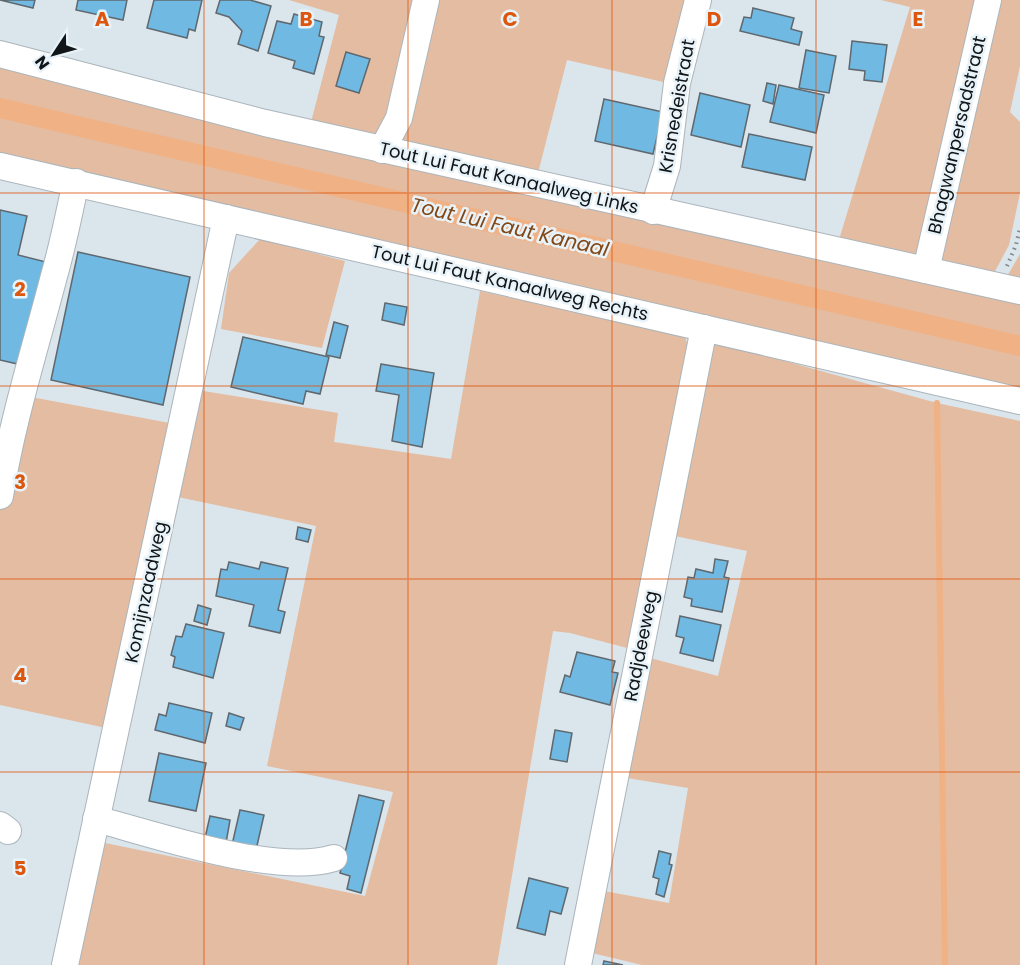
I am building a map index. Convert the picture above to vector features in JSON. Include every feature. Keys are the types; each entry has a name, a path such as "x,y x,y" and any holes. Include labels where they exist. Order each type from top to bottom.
{"street":[{"path":"382,150 399,118 426,0"},
{"name":"Krisnedeistraat","path":"653,211 667,166 677,83 698,0"},
{"name":"Bhagwanpersadstraat","path":"926,270 988,0"},
{"name":"Tout Lui Faut Kanaalweg Links","path":"0,54 254,120 382,150 1009,289"},
{"name":"Tout Lui Faut Kanaalweg Rechts","path":"0,166 1020,401"},
{"path":"0,496 5,463 32,354 55,275 76,182"},
{"name":"Komijnzaadweg","path":"64,965 226,218"},
{"name":"Radjdeeweg","path":"578,965 704,328"},
{"path":"96,819 224,853 298,865 334,858"}],"path":[{"path":"1009,289 1020,228"}],"shaded area":[{"path":"289,0 420,0 393,119 379,140 311,122 339,15"},
{"path":"432,0 693,0 672,84 567,60 538,173 394,144"},
{"path":"881,0 982,0 921,261 838,243 910,7"},
{"path":"995,0 1020,0 1020,66 1010,112 1020,122 1020,193 1009,245 992,277 933,264"},
{"path":"0,62 1020,300 1020,389 0,153"},
{"path":"260,239 345,261 322,348 221,329 229,273"},
{"path":"1020,254 1020,282 1006,278"},
{"path":"480,291 684,335 690,351 631,649 570,633 553,631 497,965 78,965 105,843 365,896 393,792 267,766 316,526 173,496 197,390 338,413 334,442 451,459"},
{"path":"708,340 937,403 1020,421 1020,965 642,965 592,953 604,891 669,903 688,788 627,778 650,658 718,676 747,551 670,535"},
{"path":"31,397 175,424 106,728 0,705 0,486"}],"building":[{"path":"0,0 35,0 33,8"},
{"path":"78,0 127,0 123,20 76,10"},
{"path":"154,0 202,0 195,31 189,29 187,38 147,28"},
{"path":"220,0 250,0 271,6 258,51 238,44 242,31 229,17 216,13"},
{"path":"753,8 794,18 791,29 802,32 799,45 740,31 744,17 751,18"},
{"path":"294,14 322,22 319,36 324,37 314,74 293,68 295,61 268,53 277,21 291,24"},
{"path":"852,41 887,45 882,82 864,80 865,71 849,69"},
{"path":"806,50 836,56 829,93 799,88"},
{"path":"346,52 370,59 359,93 336,86"},
{"path":"767,83 776,85 773,104 763,101"},
{"path":"779,85 824,95 816,133 770,122"},
{"path":"700,93 750,105 741,147 691,135"},
{"path":"604,99 663,112 653,154 595,141"},
{"path":"749,134 812,147 805,180 742,167"},
{"path":"0,210 27,216 18,255 46,262 22,365 0,360"},
{"path":"78,252 190,277 163,405 51,380"},
{"path":"385,303 407,307 404,325 382,320"},
{"path":"334,322 348,326 340,358 326,355"},
{"path":"243,337 329,357 320,394 306,391 303,404 231,387"},
{"path":"381,364 434,373 422,447 392,441 399,395 376,391"},
{"path":"298,527 311,530 308,542 296,539"},
{"path":"715,559 728,561 724,577 729,578 722,612 691,606 692,599 684,597 688,577 694,578 696,569 713,573"},
{"path":"229,562 259,569 261,562 288,568 278,610 285,612 280,633 249,626 254,605 216,596 221,569 227,570"},
{"path":"198,605 211,609 207,625 194,621"},
{"path":"680,616 721,625 713,661 680,653 684,638 676,636"},
{"path":"186,624 224,633 213,678 173,667 175,657 171,655 176,636 182,637"},
{"path":"577,652 615,661 612,672 618,673 610,705 560,692 565,675 570,677"},
{"path":"169,703 212,713 205,743 155,730 159,714 166,716"},
{"path":"229,713 244,718 240,730 226,726"},
{"path":"555,730 572,733 567,762 550,759"},
{"path":"159,753 206,763 196,811 149,801"},
{"path":"359,795 384,801 361,893 347,889 350,876 340,873"},
{"path":"240,810 264,815 256,850 232,845"},
{"path":"210,816 230,820 226,843 205,838"},
{"path":"659,851 671,854 669,864 672,865 664,897 656,894 659,879 653,877"},
{"path":"529,878 568,888 561,914 550,911 545,935 517,928"},
{"path":"604,961 623,965 603,965"}],"waterway":[{"name":"Tout Lui Faut Kanaal","path":"0,108 1020,346"},
{"path":"937,403 945,965"}]}
